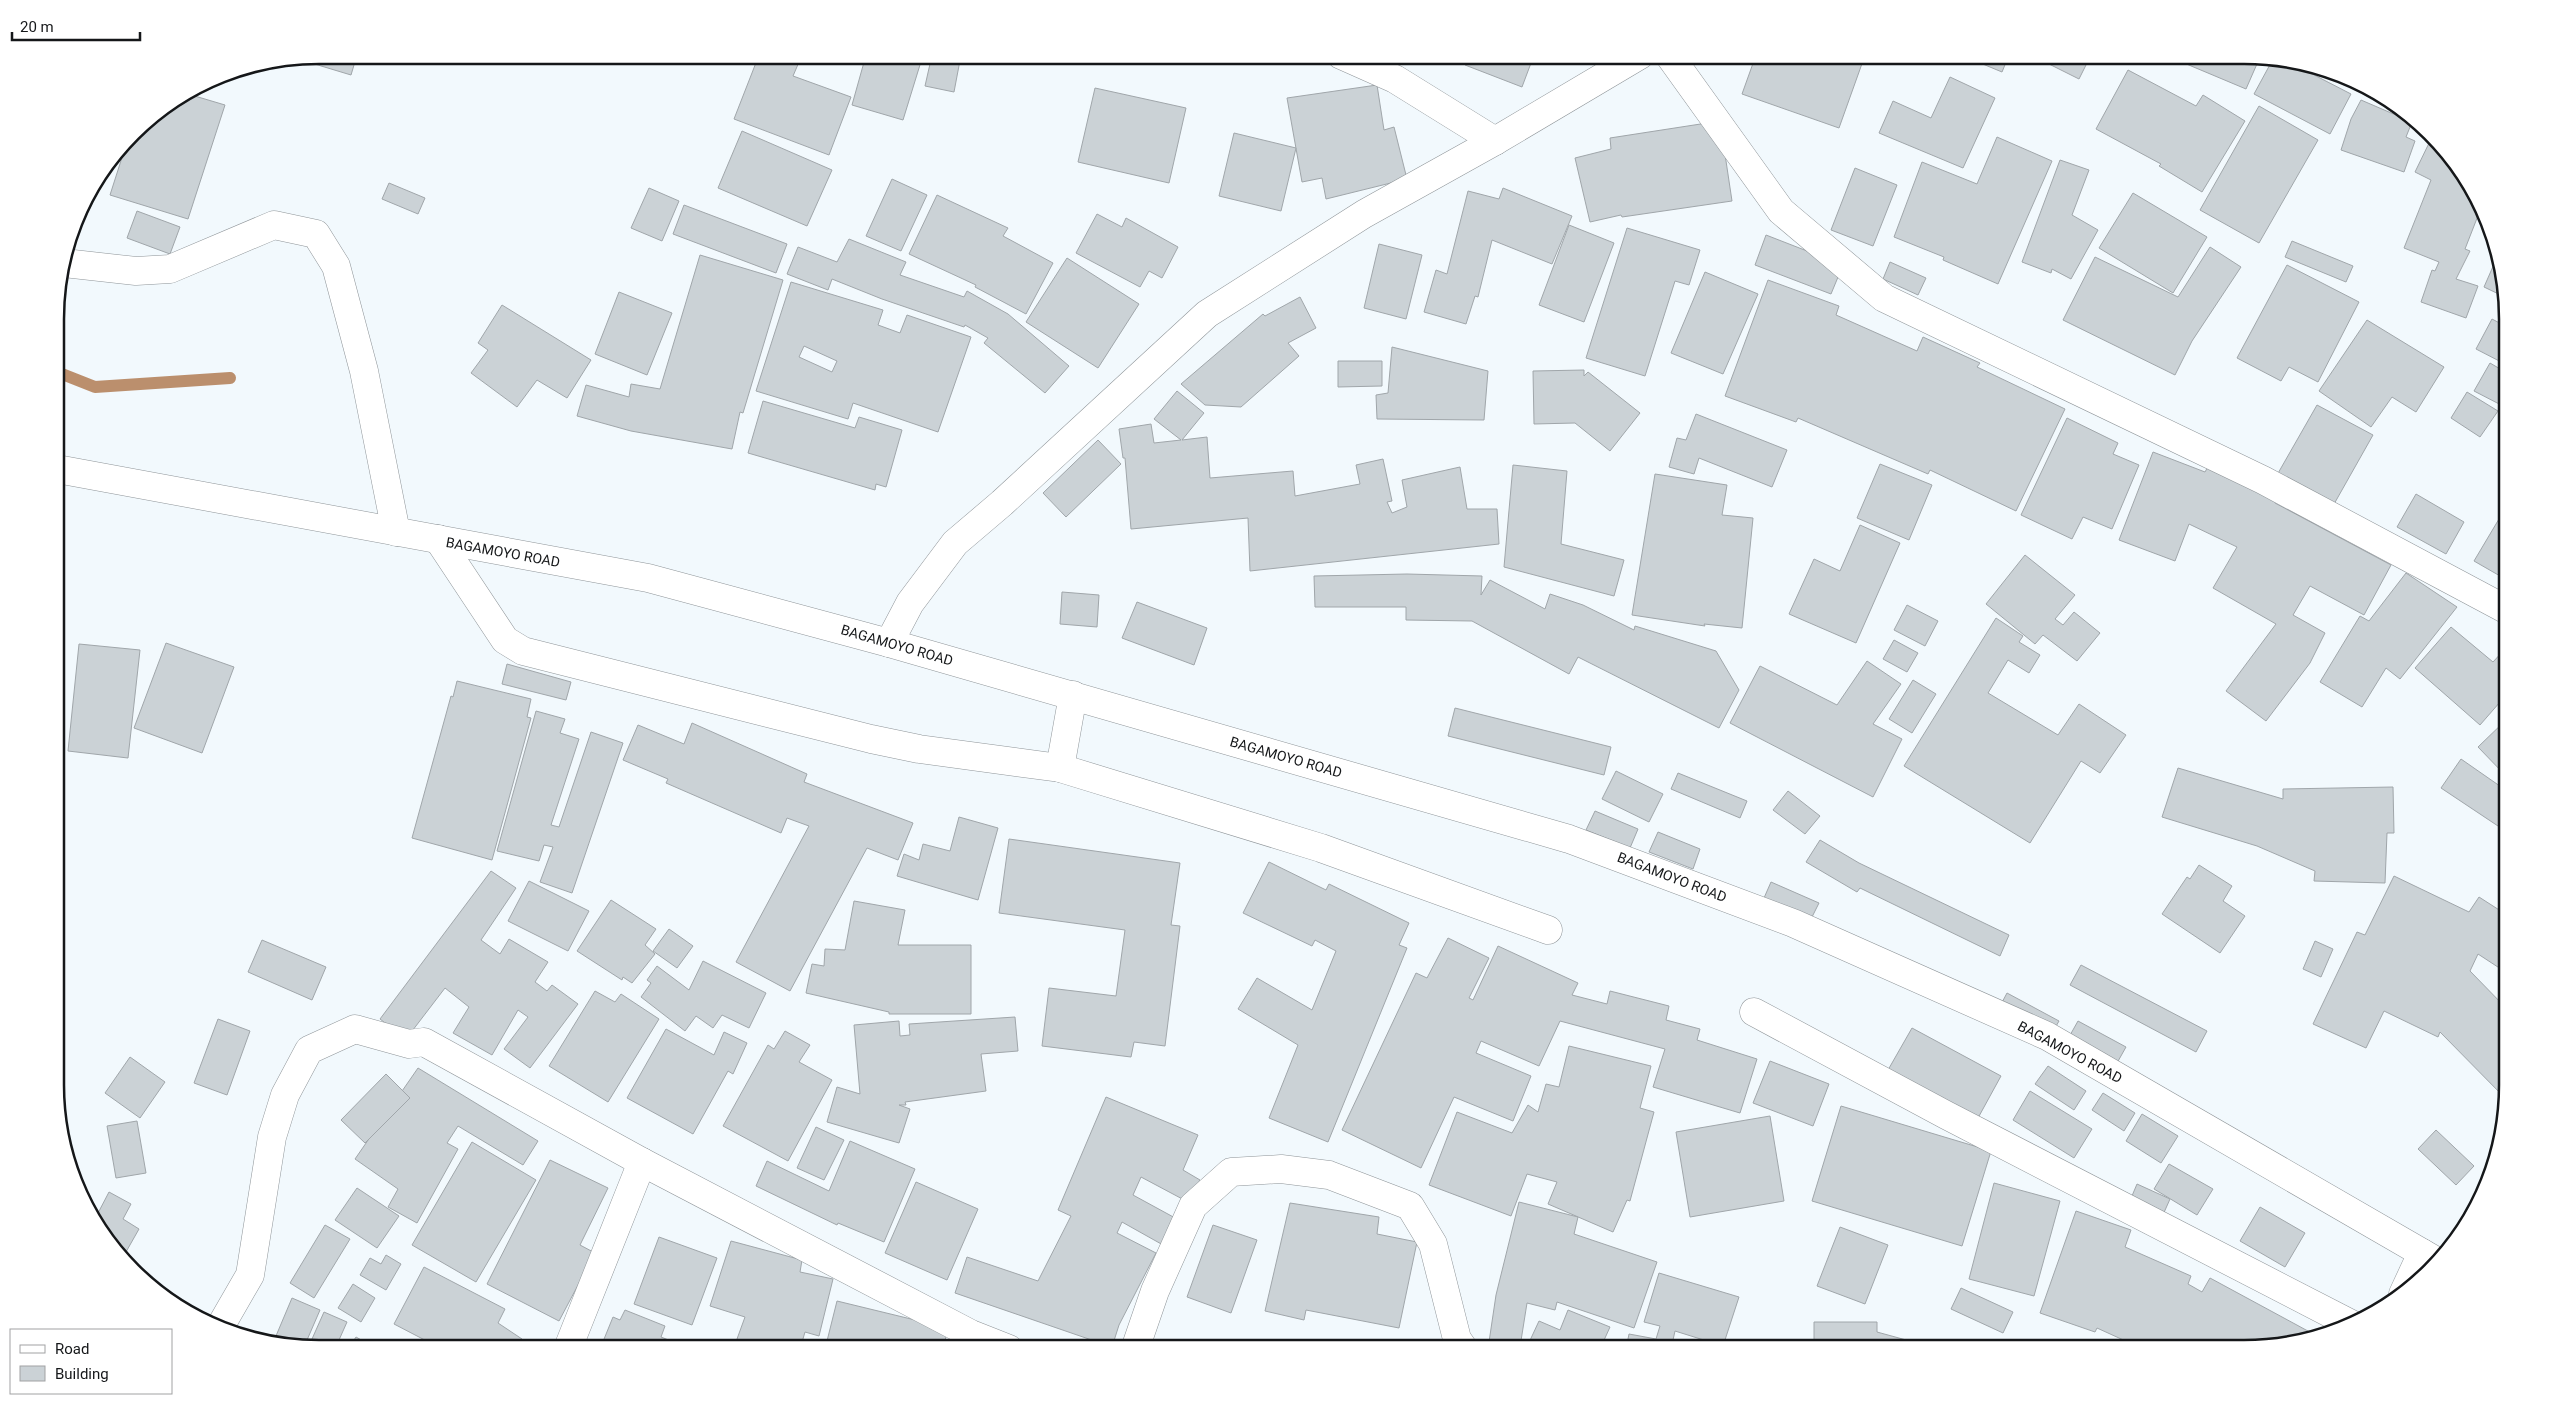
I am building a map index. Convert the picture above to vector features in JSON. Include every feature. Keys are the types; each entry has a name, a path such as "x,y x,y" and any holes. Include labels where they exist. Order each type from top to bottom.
{"main road":[{"path":"1361,64 1395,79 1495,141"},
{"path":"889,643 910,604 955,543 1002,503 1207,314 1364,214 1495,141 1625,64"},
{"path":"1675,64 1781,211 1884,298 2263,480 2499,606"},
{"path":"70,264 136,271 170,269 274,225 316,234 336,266 359,352 396,532"},
{"name":"BAGAMOYO ROAD","path":"64,470 648,578 889,643 1569,839 1793,923 2047,1036 2430,1257"},
{"path":"438,539 505,640 523,651 871,739 918,749 1060,768 1320,848 1548,930"},
{"path":"1060,768 1072,695"},
{"path":"1754,1012 1955,1120 2344,1320"},
{"path":"223,1322 250,1275 272,1137 285,1095 309,1050 356,1029 409,1044 424,1042 966,1340"},
{"path":"571,1340 642,1162"},
{"path":"1138,1340 1155,1291 1193,1206 1231,1172 1281,1169 1329,1175 1410,1206 1433,1244 1458,1340"}],"building":[{"path":"315,64 354,64 351,75"},
{"path":"755,64 798,64 793,76 851,97 829,155 734,119"},
{"path":"863,64 920,64 903,120 852,105"},
{"path":"930,64 959,64 954,92 925,86"},
{"path":"1465,64 1531,64 1522,87"},
{"path":"1753,64 1862,64 1839,128 1742,94"},
{"path":"1983,64 2005,64 2002,72"},
{"path":"2049,64 2086,64 2079,79"},
{"path":"2186,64 2257,64 2246,89"},
{"path":"2270,65 2307,72 2351,94 2330,134 2254,94"},
{"path":"2128,70 2196,106 2203,95 2245,121 2202,192 2159,166 2161,164 2096,129"},
{"path":"1950,77 1995,98 1963,168 1879,133 1893,101 1931,118"},
{"path":"1377,85 1384,130 1394,127 1407,179 1326,199 1322,178 1302,182 1287,98"},
{"path":"1095,88 1186,108 1169,183 1078,162"},
{"path":"195,96 225,105 188,219 110,195 122,158 151,127"},
{"path":"2361,100 2397,116 2410,126 2406,137 2415,141 2404,172 2341,150 2351,119"},
{"path":"2259,106 2318,140 2259,243 2200,210"},
{"path":"1720,121 1732,201 1622,217 1621,215 1590,222 1575,158 1611,149 1610,138"},
{"path":"742,131 832,170 807,226 718,188"},
{"path":"1234,133 1296,148 1281,211 1219,196"},
{"path":"1997,137 2052,161 1998,284 1943,260 1944,257 1894,237 1922,162 1977,184"},
{"path":"2429,144 2456,177 2478,216 2465,249 2470,251 2456,279 2478,286 2466,318 2421,302 2432,270 2435,271 2439,262 2404,248 2431,180 2415,172"},
{"path":"2060,160 2089,170 2072,215 2098,230 2071,279 2052,269 2051,273 2022,262"},
{"path":"1855,168 1897,185 1873,246 1831,230"},
{"path":"892,179 927,195 901,251 866,236"},
{"path":"389,183 425,198 418,214 382,199"},
{"path":"649,188 679,201 662,241 631,228"},
{"path":"1503,188 1572,216 1552,264 1492,240 1478,297 1475,296 1466,324 1424,312 1436,270 1447,274 1468,191 1499,199"},
{"path":"2133,193 2207,237 2173,293 2099,248"},
{"path":"937,195 1008,228 1003,236 1053,263 1026,314 975,287 976,285 909,254"},
{"path":"684,205 787,244 776,273 673,234"},
{"path":"137,211 180,227 170,254 127,238"},
{"path":"1097,214 1122,227 1126,218 1178,247 1162,278 1149,271 1140,287 1076,253"},
{"path":"1569,225 1614,243 1584,322 1539,305"},
{"path":"1627,228 1700,250 1689,285 1675,281 1645,376 1586,358"},
{"path":"1766,235 1843,265 1831,294 1755,265"},
{"path":"849,239 906,262 900,275 964,297 967,291 1008,314 1069,366 1045,393 984,343 988,338 965,325 964,327 882,299 832,279 828,290 787,274 798,247 837,262"},
{"path":"2292,241 2353,266 2346,282 2285,257"},
{"path":"1379,244 1422,255 1406,319 1364,308"},
{"path":"2210,247 2241,267 2192,341 2175,375 2063,320 2095,257 2178,297"},
{"path":"700,255 783,280 743,413 740,412 732,449 631,431 577,416 586,385 629,397 631,384 660,389"},
{"path":"1067,258 1139,304 1098,368 1026,322"},
{"path":"1890,262 1926,278 1918,295 1883,279"},
{"path":"2287,265 2359,302 2318,382 2289,367 2281,381 2237,358"},
{"path":"2493,266 2498,294 2484,287"},
{"path":"1705,272 1758,294 1723,374 1671,353"},
{"path":"1768,280 1839,306 1836,315 1917,351 1923,337 1980,363 1977,367 2065,409 2016,511 1930,470 1928,474 1798,418 1796,422 1725,396"},
{"path":"791,282 883,310 878,325 900,333 907,315 971,337 938,432 853,403 848,419 756,391","holes":["804,346 837,361 832,372 799,357"]},
{"path":"619,292 672,313 647,375 595,354"},
{"path":"1300,297 1316,328 1288,343 1299,356 1241,407 1205,405 1181,384 1263,314 1265,316"},
{"path":"502,305 591,360 567,398 537,380 517,407 471,373 488,350 478,343"},
{"path":"2492,319 2499,323 2499,361 2476,349"},
{"path":"2367,320 2444,367 2416,412 2392,397 2371,427 2319,391"},
{"path":"1392,347 1488,371 1484,420 1377,419 1376,395 1388,393"},
{"path":"1338,361 1382,361 1382,386 1338,387"},
{"path":"2490,363 2499,368 2499,404 2474,391"},
{"path":"1584,370 1584,376 1588,372 1640,413 1610,451 1575,423 1534,424 1533,371"},
{"path":"1177,391 1204,413 1182,440 1207,437 1210,478 1293,471 1295,496 1360,484 1356,465 1383,459 1392,501 1387,502 1392,513 1407,507 1402,480 1460,467 1467,509 1497,509 1499,544 1250,571 1248,518 1131,529 1125,458 1123,458 1119,429 1151,424 1154,443 1181,440 1154,419"},
{"path":"2467,392 2498,411 2480,437 2451,418"},
{"path":"763,401 855,428 859,417 902,430 886,487 876,484 875,490 748,453"},
{"path":"2317,405 2373,435 2329,513 2273,482"},
{"path":"1696,414 1787,450 1772,487 1699,458 1694,474 1669,467 1677,438 1686,440"},
{"path":"2067,418 2118,443 2113,454 2139,465 2112,529 2083,517 2072,539 2021,515"},
{"path":"1098,440 1121,464 1066,517 1043,493"},
{"path":"2153,452 2205,472 2210,463 2279,495 2275,503 2391,565 2364,615 2310,586 2293,615 2325,633 2310,663 2266,721 2226,691 2276,624 2213,588 2237,547 2189,524 2175,561 2119,540"},
{"path":"1880,464 1932,485 1909,540 1857,518"},
{"path":"1513,465 1567,471 1561,544 1624,560 1614,596 1504,567"},
{"path":"1655,474 1727,485 1722,515 1753,518 1742,628 1704,624 1705,626 1632,615"},
{"path":"2416,494 2464,522 2446,554 2397,527"},
{"path":"2499,519 2499,575 2474,561"},
{"path":"1860,525 1900,543 1856,643 1789,614 1814,559 1840,571"},
{"path":"2025,555 2075,595 2055,619 2063,625 2074,612 2100,633 2077,661 2043,635 2035,644 1986,604"},
{"path":"2406,573 2457,607 2400,679 2386,668 2362,707 2320,682 2360,616 2369,621"},
{"path":"1407,574 1482,576 1481,595 1490,580 1545,609 1550,594 1583,605 1634,630 1635,626 1716,651 1739,690 1719,728 1578,657 1569,674 1472,621 1406,620 1406,607 1315,607 1314,576"},
{"path":"1062,592 1099,595 1097,627 1060,624"},
{"path":"1137,602 1207,628 1194,665 1122,638"},
{"path":"1907,605 1938,621 1925,646 1894,630"},
{"path":"1996,618 2023,636 2019,642 2040,655 2029,673 2008,660 1988,693 2058,735 2079,704 2126,735 2100,773 2081,761 2030,843 1904,766"},
{"path":"2451,627 2493,662 2499,655 2499,703 2480,725 2415,668"},
{"path":"1894,640 1918,653 1907,672 1883,659"},
{"path":"166,643 234,667 202,753 134,728"},
{"path":"79,644 140,650 128,758 68,751"},
{"path":"1867,661 1901,684 1873,724 1902,739 1873,797 1730,723 1760,666 1837,705"},
{"path":"507,664 571,682 566,700 502,684"},
{"path":"1913,680 1936,694 1912,733 1889,719"},
{"path":"457,681 531,699 527,717 531,718 492,860 412,838 451,696 453,697"},
{"path":"1455,708 1611,747 1604,775 1448,736"},
{"path":"536,711 565,719 560,733 579,739 551,825 559,827 591,732 623,743 572,893 540,882 553,847 544,845 539,861 497,851"},
{"path":"692,723 807,774 804,782 913,823 898,860 867,848 790,991 736,962 809,826 787,818 781,833 666,783 668,779 623,760 638,725 684,744"},
{"path":"2499,727 2499,769 2478,747"},
{"path":"2461,759 2499,785 2499,827 2441,788"},
{"path":"2178,768 2283,799 2283,789 2393,787 2394,833 2387,833 2385,883 2314,881 2315,871 2257,846 2162,817"},
{"path":"1616,771 1663,794 1649,822 1602,799"},
{"path":"1678,773 1747,801 1740,818 1671,789"},
{"path":"1788,791 1820,816 1805,834 1773,810"},
{"path":"1595,811 1638,829 1630,848 1586,830"},
{"path":"959,817 998,828 978,900 897,876 904,854 919,860 923,844 950,851"},
{"path":"1658,832 1700,849 1693,869 1649,852"},
{"path":"1009,839 1180,863 1171,925 1180,926 1165,1046 1134,1042 1131,1057 1042,1046 1049,988 1116,996 1125,930 999,913"},
{"path":"1820,840 1859,863 2009,935 2000,956 1860,888 1857,892 1806,862"},
{"path":"1269,862 1326,890 1329,884 1409,923 1399,945 1407,948 1328,1142 1269,1118 1298,1045 1238,1009 1257,978 1312,1010 1336,951 1315,940 1312,946 1243,913"},
{"path":"2199,865 2232,886 2223,901 2245,916 2220,953 2162,914 2187,877 2190,879"},
{"path":"491,871 516,888 481,940 500,954 509,939 548,962 535,982 547,991 552,985 578,1004 530,1068 504,1049 528,1017 518,1010 492,1055 453,1033 469,1007 445,988 406,1039 380,1019"},
{"path":"2394,876 2469,912 2479,897 2499,910 2499,968 2478,954 2470,971 2499,1001 2499,1092 2440,1032 2438,1037 2384,1011 2366,1048 2313,1024 2357,932 2365,935"},
{"path":"529,881 589,911 568,951 508,921"},
{"path":"1771,882 1819,903 1811,919 1764,898"},
{"path":"611,900 656,929 645,945 655,954 632,983 623,977 622,980 577,951"},
{"path":"854,901 905,910 898,945 971,945 971,1014 889,1014 889,1012 806,993 812,964 824,966 825,949 845,950"},
{"path":"669,929 693,946 677,968 653,951"},
{"path":"1448,938 1489,958 1469,998 1473,1000 1498,946 1578,983 1572,995 1607,1004 1610,991 1669,1006 1666,1020 1700,1029 1697,1040 1757,1059 1740,1113 1653,1087 1665,1049 1560,1021 1539,1066 1481,1041 1476,1053 1531,1076 1513,1121 1454,1097 1421,1168 1342,1130 1416,973 1427,978"},
{"path":"262,940 326,967 312,1000 248,972"},
{"path":"2315,941 2333,949 2321,977 2303,969"},
{"path":"703,961 766,993 749,1028 722,1015 713,1028 696,1016 685,1031 641,997 651,983 647,980 657,966 689,990"},
{"path":"2081,965 2207,1031 2196,1052 2070,985"},
{"path":"595,991 615,1002 621,994 659,1019 608,1102 549,1066"},
{"path":"2007,993 2059,1021 2051,1035 1999,1008"},
{"path":"1015,1017 1018,1051 981,1054 986,1091 905,1102 906,1105 899,1105 910,1109 899,1143 827,1122 837,1087 860,1094 854,1025 899,1021 900,1036 910,1035 909,1024"},
{"path":"218,1019 250,1031 227,1095 194,1083"},
{"path":"2078,1021 2126,1047 2117,1063 2069,1037"},
{"path":"1912,1028 2001,1076 1978,1118 1888,1070"},
{"path":"666,1029 714,1055 724,1032 747,1043 733,1074 728,1071 693,1134 627,1098"},
{"path":"785,1031 810,1045 799,1062 832,1080 788,1161 723,1126 768,1045 774,1049"},
{"path":"1569,1046 1651,1066 1640,1108 1654,1112 1630,1201 1627,1200 1613,1232 1548,1204 1557,1182 1527,1174 1511,1216 1429,1185 1457,1112 1512,1133 1528,1105 1538,1112 1546,1084 1559,1087"},
{"path":"130,1057 165,1082 140,1118 105,1093"},
{"path":"1770,1061 1829,1084 1813,1126 1753,1103"},
{"path":"2048,1066 2086,1091 2074,1110 2035,1084"},
{"path":"418,1068 538,1141 523,1165 458,1126 447,1143 458,1149 417,1223 388,1207 398,1189 355,1159"},
{"path":"386,1074 410,1098 365,1143 341,1120"},
{"path":"2030,1091 2092,1129 2074,1158 2013,1120"},
{"path":"2103,1093 2135,1113 2124,1131 2092,1110"},
{"path":"1106,1097 1198,1135 1183,1170 1200,1180 1188,1202 1141,1177 1133,1195 1177,1219 1163,1245 1122,1222 1117,1233 1156,1253 1119,1325 1114,1340 1092,1340 955,1293 967,1257 1038,1281 1071,1216 1058,1210"},
{"path":"1841,1106 1991,1151 1962,1246 1812,1201"},
{"path":"2142,1114 2178,1136 2161,1163 2126,1141"},
{"path":"1770,1116 1784,1201 1690,1217 1676,1132"},
{"path":"137,1121 146,1173 116,1178 107,1126"},
{"path":"816,1127 844,1140 824,1180 797,1168"},
{"path":"2436,1130 2474,1166 2456,1185 2418,1149"},
{"path":"850,1141 915,1169 884,1242 838,1223 837,1225 756,1186 767,1161 829,1191"},
{"path":"472,1142 536,1180 476,1282 412,1245"},
{"path":"550,1160 608,1188 580,1245 595,1253 559,1321 487,1284"},
{"path":"2169,1164 2213,1189 2197,1215 2154,1189"},
{"path":"916,1182 978,1209 947,1280 885,1253"},
{"path":"1994,1183 2060,1201 2034,1296 1969,1279"},
{"path":"2137,1184 2170,1199 2162,1217 2129,1203"},
{"path":"357,1188 399,1216 377,1248 335,1220"},
{"path":"109,1192 131,1204 123,1219 139,1229 126,1252 107,1227 98,1213"},
{"path":"1519,1202 1578,1217 1574,1234 1657,1262 1634,1328 1557,1302 1555,1310 1527,1303 1521,1340 1489,1340 1496,1295"},
{"path":"1290,1203 1379,1217 1377,1234 1417,1242 1399,1328 1306,1310 1304,1320 1265,1311"},
{"path":"2260,1207 2305,1233 2285,1267 2240,1241"},
{"path":"2076,1211 2131,1230 2125,1247 2191,1276 2188,1284 2202,1292 2210,1278 2310,1332 2261,1340 2123,1340 2097,1328 2095,1332 2040,1313"},
{"path":"325,1225 350,1239 314,1298 290,1283"},
{"path":"1213,1225 1257,1240 1231,1313 1187,1297"},
{"path":"1840,1227 1888,1245 1865,1304 1817,1286"},
{"path":"659,1237 717,1258 692,1325 634,1304"},
{"path":"731,1241 802,1260 800,1272 833,1279 819,1336 805,1332 803,1340 737,1339 745,1317 710,1306"},
{"path":"386,1255 401,1264 386,1290 360,1275 370,1258 381,1264"},
{"path":"424,1267 505,1309 498,1323 522,1339 425,1340 394,1324"},
{"path":"1659,1273 1739,1297 1725,1340 1704,1340 1675,1331 1673,1340 1628,1340 1629,1334 1656,1339 1660,1326 1644,1322"},
{"path":"353,1284 375,1298 361,1322 338,1308"},
{"path":"1961,1288 2013,1312 2003,1333 1951,1309"},
{"path":"292,1298 320,1310 307,1340 276,1336"},
{"path":"837,1301 948,1328 945,1340 827,1340"},
{"path":"625,1310 665,1326 661,1337 668,1340 604,1340 613,1317 620,1320"},
{"path":"1568,1310 1610,1327 1604,1340 1530,1340 1539,1321 1560,1330"},
{"path":"324,1312 347,1322 339,1340 312,1340"},
{"path":"1814,1322 1877,1322 1877,1332 1906,1340 1814,1340"}],"waterway":[{"path":"64,375 95,387 230,378"}]}
